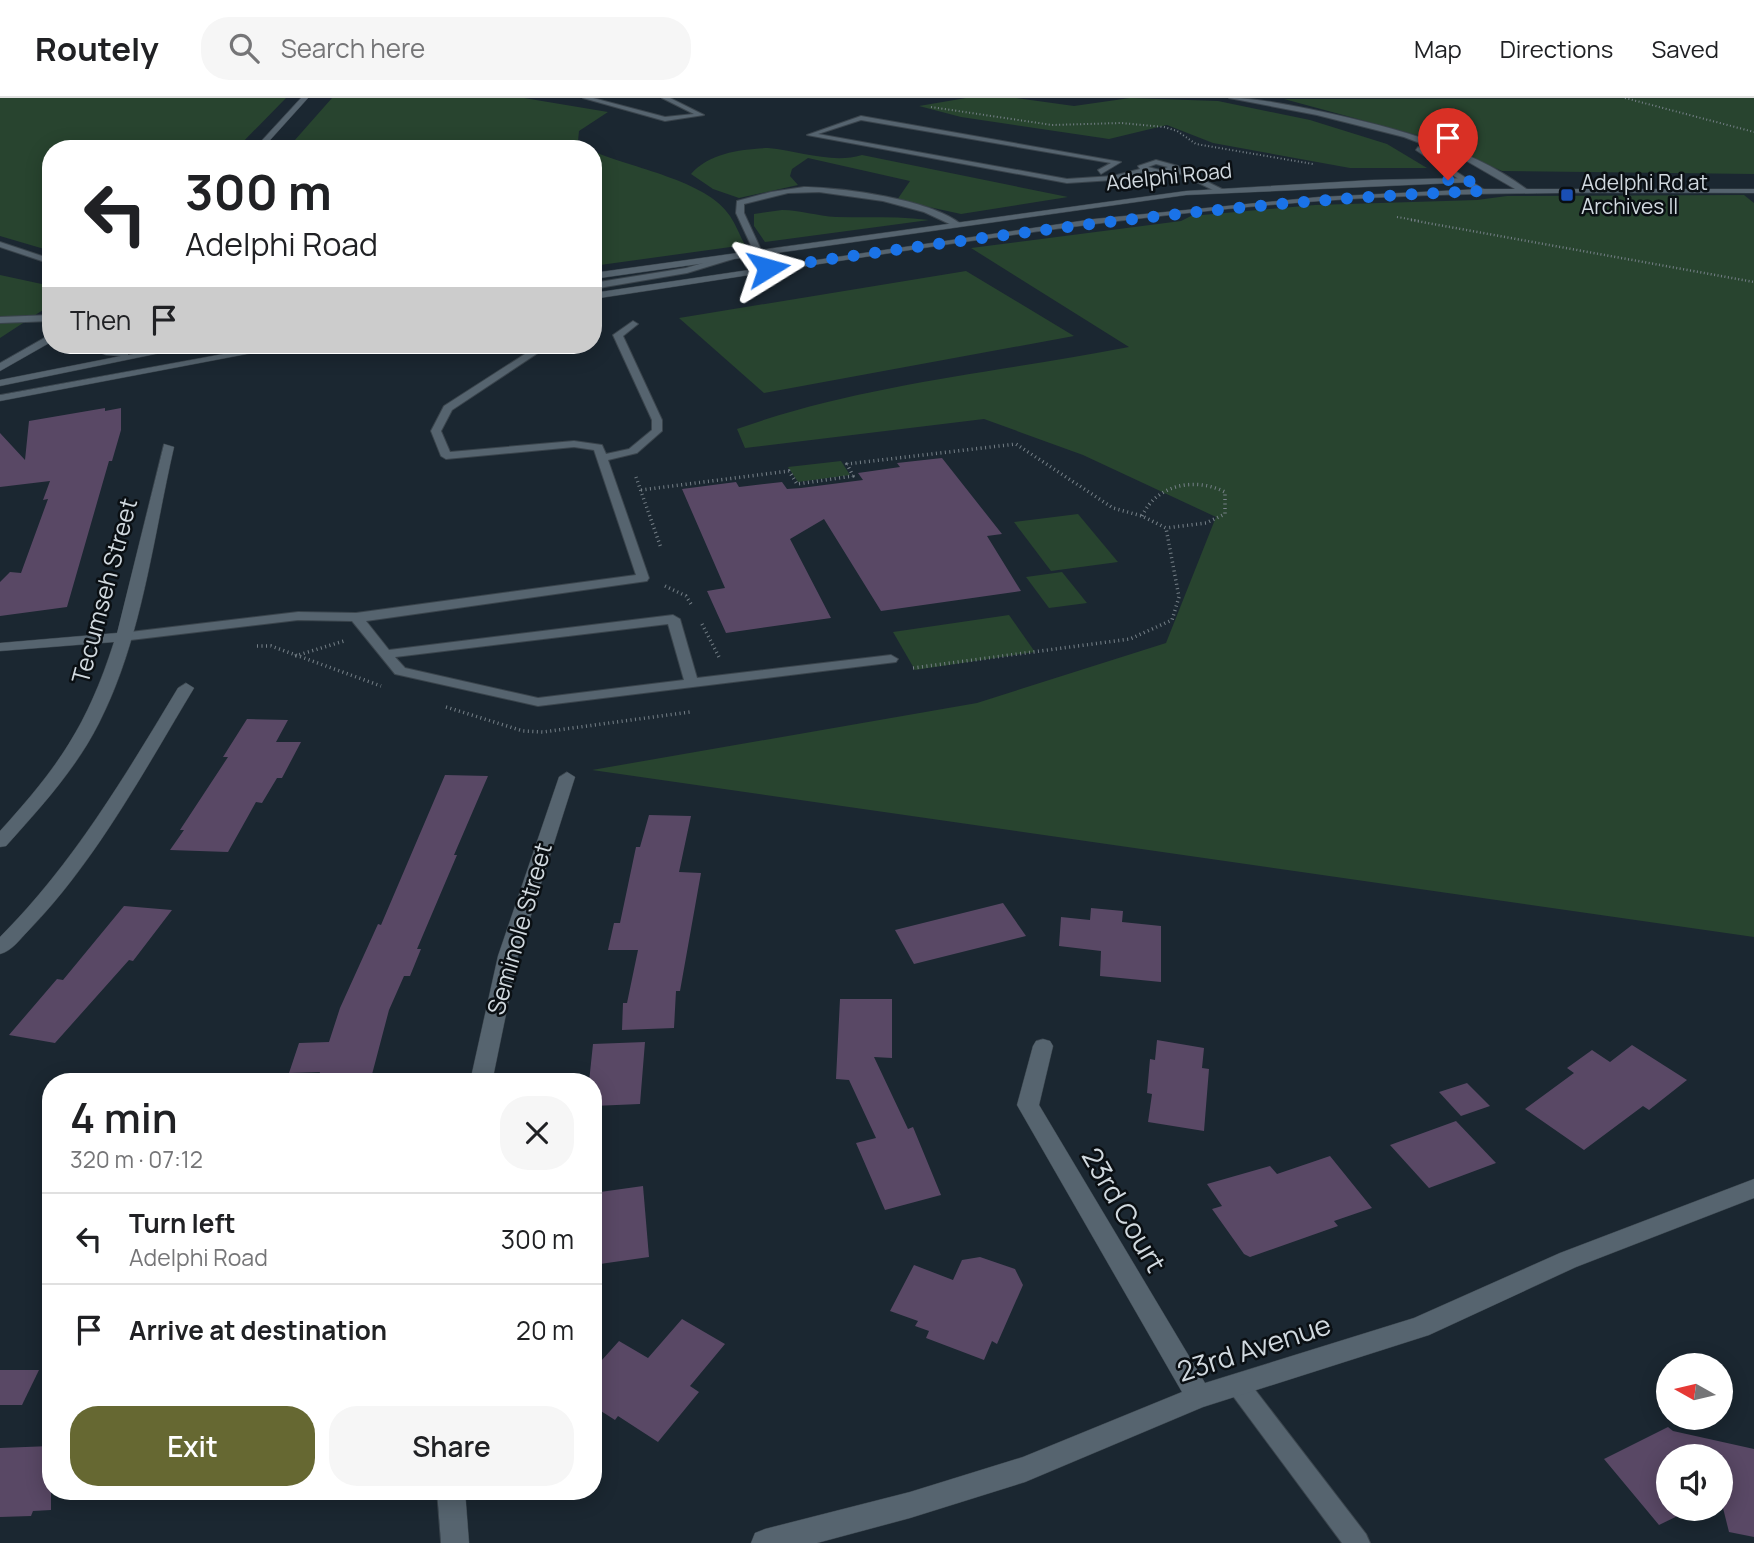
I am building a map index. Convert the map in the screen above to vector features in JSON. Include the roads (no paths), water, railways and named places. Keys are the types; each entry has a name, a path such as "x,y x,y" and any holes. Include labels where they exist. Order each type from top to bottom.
{"main road":[{"path":"266,140 305,98"},
{"name":"Adelphi Road","path":"602,275 1220,190 1530,180"},
{"name":"Adelphi Road","path":"602,295 1094,222 1319,199 1482,191 1754,191"},
{"path":"0,368 42,342"},
{"path":"0,383 149,354"},
{"path":"0,398 240,354"},
{"name":"Tecumseh Street","path":"0,842 70,756 99,706 122,637 168,447"},
{"path":"0,647 122,637"},
{"path":"0,948 20,930 86,845 137,772 186,688"},
{"name":"Seminole Street","path":"483,1073 508,956 567,777"},
{"name":"23rd Court","path":"1043,1046 1028,1105 1199,1397"},
{"name":"23rd Avenue","path":"765,1543 806,1539 1025,1468 1199,1397 1420,1327 1568,1260 1754,1188"},
{"path":"452,1500 456,1543"}],"lane":[{"path":"586,98 665,119 701,116 665,98"},
{"path":"1231,98 1308,111 1457,154 1525,191"},
{"path":"1101,172 1118,162 860,118 810,135 1067,181 1120,175 1143,167 1160,172 1175,169 1192,174 1220,190"},
{"path":"1385,132 1440,161 1482,191"},
{"path":"758,252 740,213 740,203 784,191 805,189 848,194 935,213 957,224"},
{"path":"0,244 42,259"},
{"path":"602,284 687,270 732,256"},
{"path":"0,320 42,318"},
{"path":"602,458 628,453 646,443 657,430 654,412 618,335 633,324"},
{"path":"122,637 298,616 356,617 643,578 598,447 574,444 446,456 436,431 447,408 531,354"},
{"path":"356,617 400,671 538,702 891,659"},
{"path":"385,654 673,619 692,683"},
{"path":"1238,1385 1357,1543"}],"place":[{"name":"Adelphi Rd at Archives II","path":"1567,195"}]}
